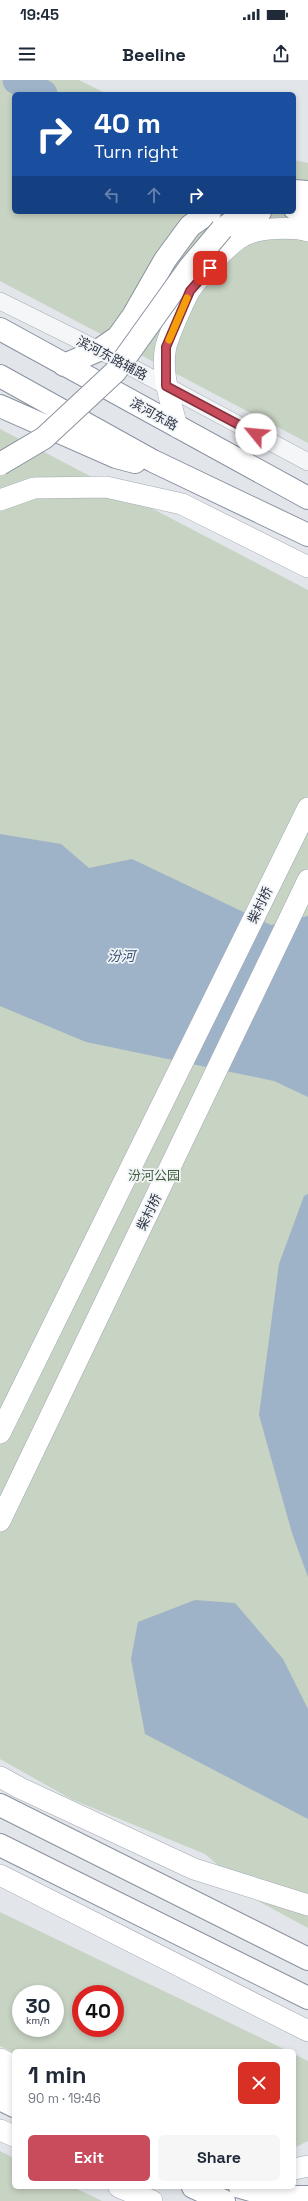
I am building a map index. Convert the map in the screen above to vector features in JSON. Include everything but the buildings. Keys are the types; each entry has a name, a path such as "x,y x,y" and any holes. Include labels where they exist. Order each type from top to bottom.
{"highway":[{"path":"296,191 308,192"},
{"path":"296,208 308,211"},
{"path":"64,365 99,350 118,337 133,316 165,260 190,226 216,220 237,219 253,214"},
{"path":"0,464 44,438 115,372 190,267 216,220"},
{"name":"滨河东路","path":"0,329 308,498"},
{"path":"0,376 154,461 308,535"},
{"path":"0,406 116,457 189,477"},
{"path":"0,1805 304,1955"},
{"path":"0,1844 308,1998"},
{"path":"0,2078 12,2084"},
{"path":"0,2100 12,2105"},
{"path":"197,2189 224,2201"},
{"path":"247,2189 276,2197 308,2197"}],"main road":[{"path":"177,427 166,386 166,347 190,291 220,256 242,236 254,232 297,227 308,231"},
{"path":"0,500 34,488 106,487 182,504 308,568"},
{"name":"柴村桥","path":"0,1433 308,808"},
{"name":"柴村桥","path":"0,1522 308,880"},
{"path":"0,1777 20,1788 194,1869 308,1905"},
{"path":"0,1875 308,2031"},
{"path":"0,2060 12,2065"},
{"path":"0,2130 12,2135"},
{"path":"124,2189 152,2201"}],"street":[{"name":"滨河东路辅路","path":"0,301 99,350 308,462"}],"green space":[{"path":"0,80 79,80 103,92 12,92 12,214 296,214 296,160 308,163 308,443 0,281"},
{"name":"汾河公园","path":"0,429 308,590 308,1928 260,1902 205,1854 71,1799 0,1759"},
{"path":"0,1912 284,2049 12,2049 12,2052 0,2046"},
{"path":"296,2055 308,2061 308,2141 296,2147"},
{"path":"0,2151 12,2157 12,2189 77,2189 102,2201 0,2201"}],"water":[{"name":"汾河","path":"0,834 61,844 89,868 132,859 271,925 308,916 308,1097 274,1081 86,1042 0,1006"},
{"path":"308,1194 308,1577 292,1533 259,1415 279,1264 304,1196"},
{"path":"195,1600 235,1603 283,1659 308,1709 308,1819 145,1734 131,1659 138,1622"}],"waterway":[{"path":"17,80 39,92"}],"slow traffic":[{"path":"169,340 187,298"}],"route":[{"path":"210,268 190,291 166,347 166,386 256,434"}]}
